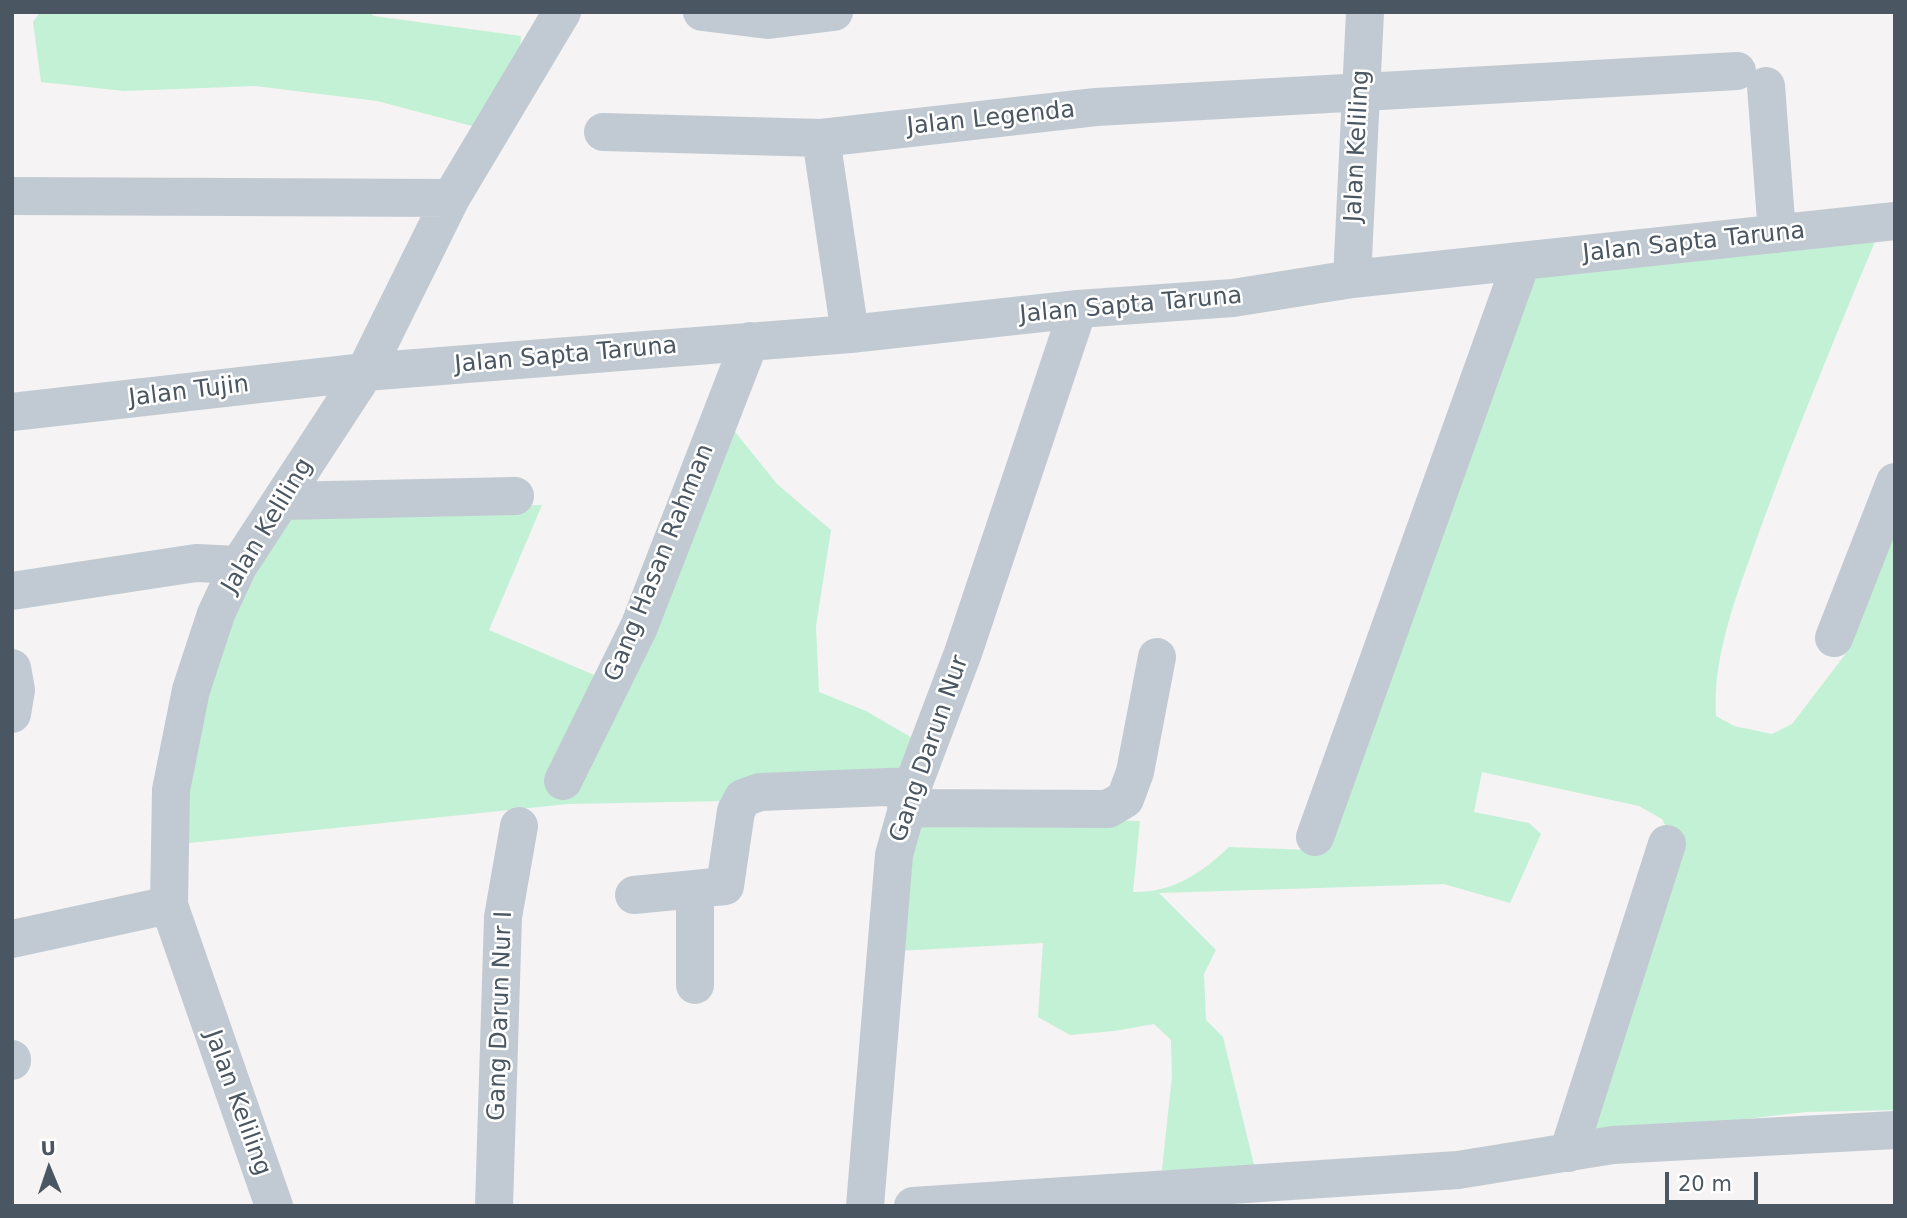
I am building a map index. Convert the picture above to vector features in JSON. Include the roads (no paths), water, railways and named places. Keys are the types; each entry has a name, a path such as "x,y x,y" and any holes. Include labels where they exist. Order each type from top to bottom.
{"street":[{"name":"Jalan Keliling","path":"274,1206 169,905 171,790 191,690 216,614 239,565 365,372 451,198 562,12"},
{"path":"702,12 768,20 834,12"},
{"name":"Jalan Keliling","path":"1352,279 1365,12"},
{"name":"Jalan Legenda","path":"603,132 821,138 1096,107 1751,79 1777,234"},
{"path":"821,138 850,334"},
{"path":"12,197 451,198"},
{"name":"Jalan Sapta Taruna","path":"365,372 850,334 1078,309 1233,298 1352,279 1895,221"},
{"path":"1315,837 1521,262"},
{"name":"Gang Darun Nur","path":"864,1206 894,855 909,797 968,640 1078,309"},
{"name":"Gang Hasan Rahman","path":"563,781 639,626 750,341"},
{"name":"Jalan Tujin","path":"12,412 365,372"},
{"path":"1834,638 1895,482"},
{"path":"282,500 515,496"},
{"path":"12,591 196,563 239,565"},
{"path":"634,895 725,886 736,811 743,798 760,792 909,797 1108,809 1125,799 1135,772 1157,657"},
{"path":"12,668 16,690 12,714"},
{"name":"Gang Darun Nur I","path":"494,1206 503,917 519,826"},
{"path":"1568,1153 1667,844"},
{"path":"695,889 695,985"},
{"path":"12,939 169,905"},
{"path":"913,1206 1222,1195 1458,1170 1654,1142 1895,1130"}]}
